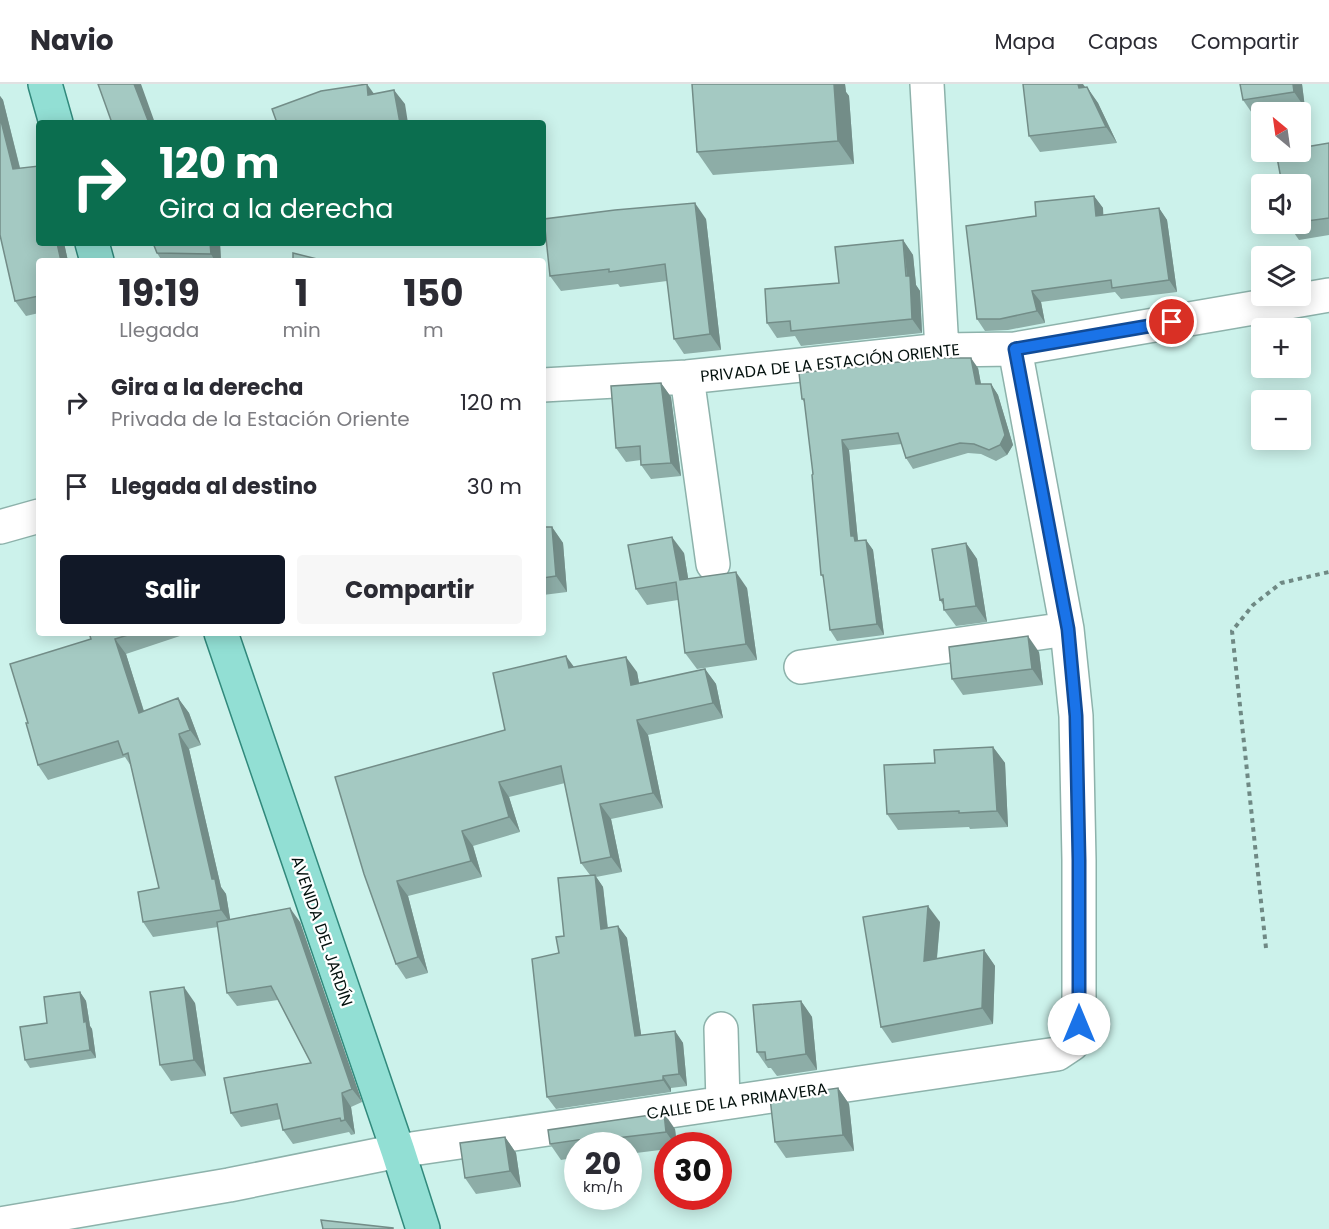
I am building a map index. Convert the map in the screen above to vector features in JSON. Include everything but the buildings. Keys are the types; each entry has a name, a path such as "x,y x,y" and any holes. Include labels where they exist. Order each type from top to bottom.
{"main road":[{"path":"45,84 55,120"},
{"name":"AVENIDA DEL JARDÍN","path":"221,636 398,1150 423,1229"}],"street":[{"path":"927,84 942,350"},
{"name":"PRIVADA DE LA ESTACIÓN ORIENTE","path":"546,385 687,377 942,350 1015,349 1329,295"},
{"path":"801,667 1068,629 1015,349"},
{"path":"687,377 713,564"},
{"path":"0,527 36,517"},
{"name":"CALLE DE LA PRIMAVERA","path":"0,1224 229,1185 398,1150 1057,1054 1072,1044 1079,1024 1076,716 1068,629"},
{"path":"721,1029 723,1103"}],"path":[{"path":"1266,948 1232,631 1253,605 1281,583 1329,572"}],"route":[{"path":"1079,1024 1076,716 1068,629 1015,349 1172,322"}]}
